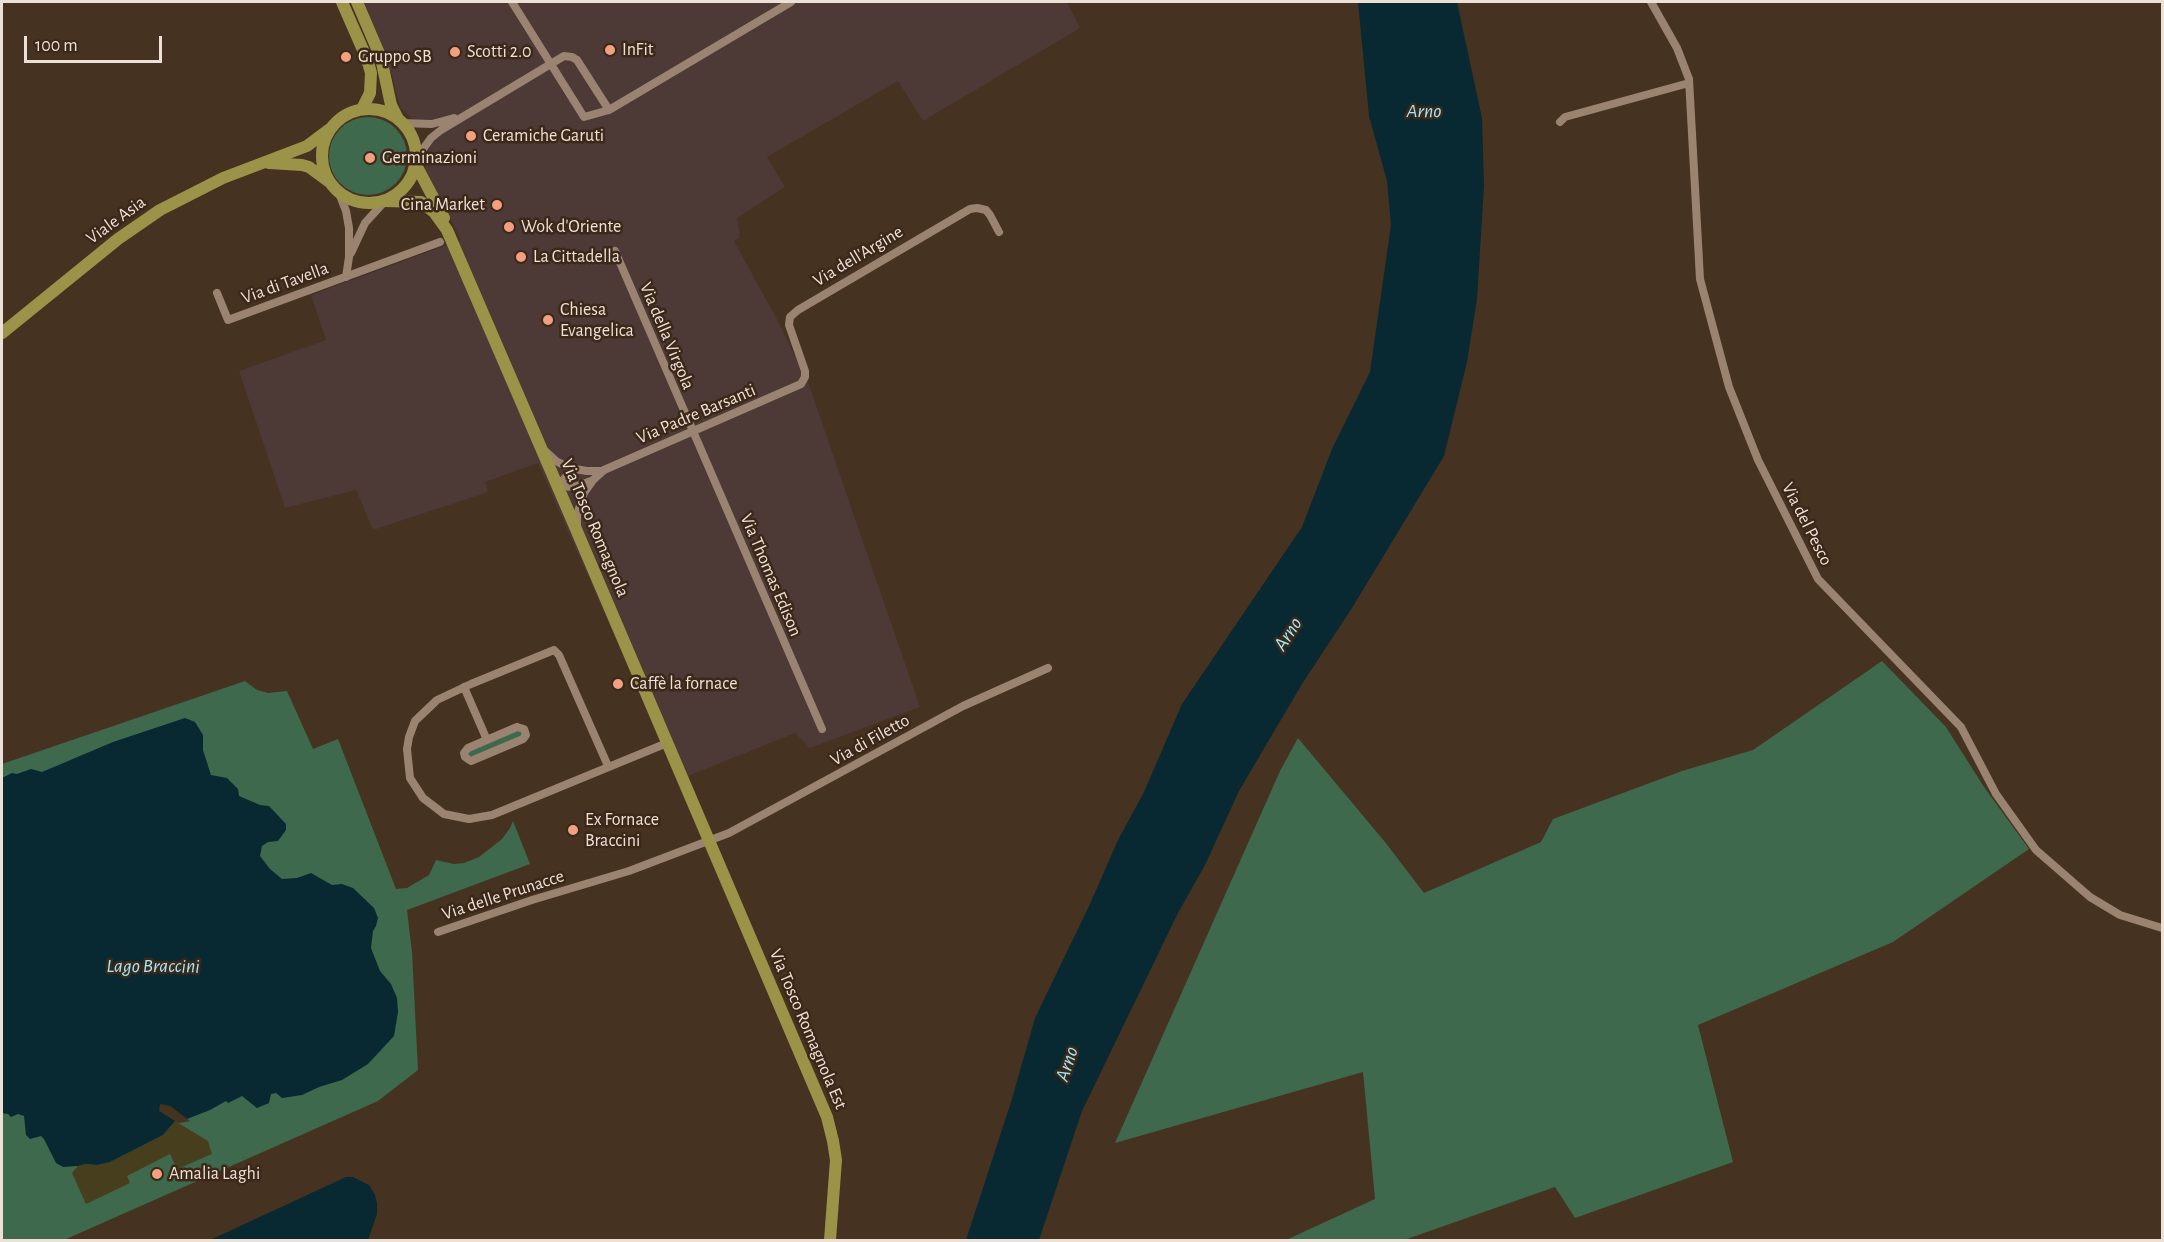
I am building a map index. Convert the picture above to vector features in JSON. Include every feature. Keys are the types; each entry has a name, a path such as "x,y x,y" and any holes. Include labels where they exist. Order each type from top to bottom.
{"main road":[{"path":"342,2 368,59 371,73 370,93 362,109"},
{"path":"268,162 309,167 328,181 339,193 361,203 385,201 407,184 416,161 414,143 391,105 381,58 357,2"},
{"path":"328,181 322,166 322,150 331,128 348,114 362,109 382,111 401,122"},
{"name":"Viale Asia","path":"2,333 118,239 160,210 223,178 307,146 331,128"},
{"name":"Via Tosco Romagnola","path":"416,161 442,212 444,236"},
{"name":"Via Tosco Romagnola","path":"385,201 421,202 435,212 558,486 708,840"},
{"name":"Via Tosco Romagnola Est","path":"708,840 830,1126 835,1149 836,1171 830,1240"}],"street":[{"path":"512,2 584,117 609,110 791,2"},
{"name":"Via del Pesco","path":"1651,2 1677,48 1689,83 1700,279 1729,387 1758,460 1818,579 1961,728 1996,794 2036,850 2090,897 2120,915 2163,928"},
{"path":"416,161 431,138 464,114 564,56 577,60 609,110"},
{"path":"1560,122 1565,117 1689,83"},
{"path":"401,122 432,124 464,114"},
{"name":"Via di Tavella","path":"339,193 348,217 349,257 345,277"},
{"name":"Via di Tavella","path":"349,257 365,223 385,201"},
{"name":"Via dell'Argine","path":"800,385 805,378 805,371 789,328 792,314 970,209 986,210 999,232"},
{"name":"Via di Tavella","path":"217,293 228,320 345,277 444,236"},
{"name":"Via della Virgola","path":"615,251 692,432"},
{"name":"Via Padre Barsanti","path":"558,486 578,486 592,480 604,470 800,385"},
{"name":"Via Thomas Edison","path":"692,432 822,729"},
{"name":"Via Padre Barsanti","path":"539,443 556,461 578,470 604,470"},
{"path":"558,486 570,473 578,470"},
{"name":"Via Padre Barsanti","path":"577,531 577,515 582,498 592,480"},
{"path":"608,766 555,650 538,655 440,698 415,721 409,737 407,758 410,778 419,794 438,811 464,819 487,817 667,743"},
{"name":"Via di Filetto","path":"578,886 633,869 743,826 963,706 1048,668"},
{"path":"464,687 487,740"},
{"path":"518,727 522,727 526,732 522,740 471,761 466,759 464,753 467,749 487,740 518,727"},
{"name":"Via delle Prunacce","path":"438,932 578,886"}],"shaded area":[{"path":"364,2 1067,2 1080,28 923,121 898,81 767,157 785,187 737,218 740,237 734,241 779,323 809,385 920,707 810,748 795,733 678,780 538,463 485,482 488,492 373,530 356,490 285,508 239,371 326,340 311,295 461,240 425,168 428,151 444,123 412,119 400,107 390,68"}],"green space":[{"path":"368,117 383,120 396,128 404,141 407,156 404,171 396,184 383,192 368,195 353,192 340,184 332,171 329,156 332,141 340,128 353,120"},
{"path":"1882,661 1946,727 1984,787 2029,849 1893,942 1698,1025 1733,1162 1575,1218 1555,1187 1404,1240 1286,1240 1375,1199 1363,1072 1115,1143 1280,771 1298,738 1385,842 1424,893 1541,842 1553,819 1682,771 1753,750"},
{"name":"Lago Braccini","path":"245,681 257,690 268,693 287,691 313,749 338,739 396,889 407,888 429,875 436,860 454,864 479,857 502,839 513,821 530,864 407,910 412,952 418,1070 378,1101 64,1240 2,1240 2,764"},
{"path":"518,730 523,733 521,737 473,757 468,755 470,751"}],"sand":[{"path":"175,1121 208,1141 212,1154 177,1169 170,1154 127,1176 130,1183 86,1204 72,1173 78,1166 110,1162 163,1135"}],"water":[{"name":"Arno","path":"1358,2 1457,2 1482,118 1484,186 1477,299 1467,362 1444,456 1352,608 1302,684 1239,791 1205,865 1178,913 1082,1111 1039,1240 966,1240 1011,1102 1035,1018 1118,840 1144,792 1182,704 1302,527 1332,449 1370,372 1391,225 1387,181 1369,116"},
{"name":"Lago Braccini","path":"185,718 195,722 203,735 203,750 211,775 227,778 238,789 239,796 260,805 269,806 286,824 286,830 278,841 268,842 262,846 260,856 270,869 282,879 297,878 311,873 332,885 342,884 353,888 374,908 378,918 373,931 371,948 380,971 391,984 397,998 398,1012 394,1036 368,1064 342,1080 302,1095 282,1098 276,1093 271,1094 269,1103 257,1108 242,1096 187,1119 175,1121 163,1135 110,1162 63,1167 56,1163 41,1136 30,1139 26,1135 24,1116 18,1114 11,1117 2,1113 2,778 12,773 17,774 31,769 42,772 113,742"},
{"path":"346,1177 353,1177 369,1185 375,1195 377,1214 368,1240 210,1240"}],"pier":[{"path":"160,1104 170,1106 190,1121 179,1123 175,1121 159,1111"}],"place":[{"name":"InFit","path":"610,50"},
{"name":"Scotti 2.0","path":"455,52"},
{"name":"Gruppo SB","path":"346,57"},
{"name":"Ceramiche Garuti","path":"471,136"},
{"name":"Germinazioni","path":"370,158"},
{"name":"Cina Market","path":"497,205"},
{"name":"Wok d'Oriente","path":"509,227"},
{"name":"La Cittadella","path":"521,257"},
{"name":"Chiesa Evangelica","path":"548,320"},
{"name":"Caffè la fornace","path":"618,684"},
{"name":"Ex Fornace Braccini","path":"573,830"},
{"name":"Amalia Laghi","path":"157,1174"}]}
